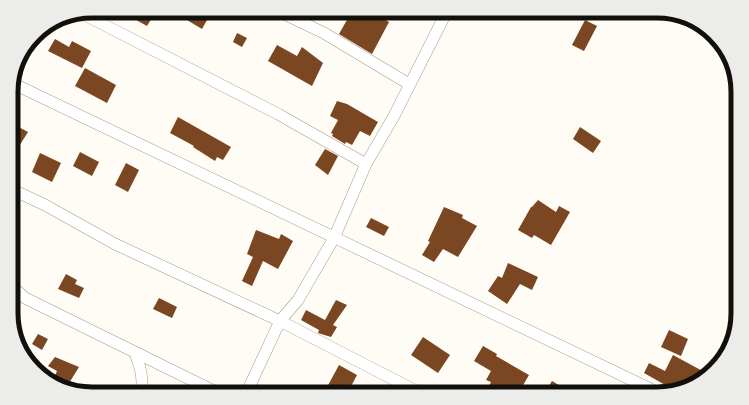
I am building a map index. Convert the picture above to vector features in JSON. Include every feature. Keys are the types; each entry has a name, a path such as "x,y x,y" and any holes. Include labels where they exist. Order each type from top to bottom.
{"street":[{"path":"91,18 278,114 366,164"},
{"path":"293,18 324,33 409,84"},
{"path":"249,387 280,321 306,287 334,238 366,164 394,116 443,18"},
{"path":"18,86 646,387"},
{"path":"18,193 45,205 115,244 280,321 408,387"},
{"path":"18,292 25,298 206,387"},
{"path":"135,352 140,366 143,387"}],"building":[{"path":"133,18 152,18 147,26"},
{"path":"184,18 208,18 202,29"},
{"path":"348,18 382,18 389,22 372,54 339,34"},
{"path":"585,20 597,26 584,51 572,45"},
{"path":"237,33 247,38 242,47 233,42"},
{"path":"55,39 69,47 72,41 91,51 82,68 48,51"},
{"path":"277,45 297,56 302,47 323,63 312,86 268,61"},
{"path":"85,68 116,85 107,103 75,86"},
{"path":"337,101 347,104 378,122 370,136 360,131 352,145 346,142 345,144 332,136 333,134 331,133 338,120 330,116"},
{"path":"178,117 231,147 223,160 217,157 215,161 193,147 194,146 170,133"},
{"path":"18,127 28,132 18,148"},
{"path":"580,127 601,141 593,153 573,139"},
{"path":"325,149 338,156 328,175 315,165"},
{"path":"80,152 99,162 92,176 73,166"},
{"path":"40,153 61,163 52,182 32,172"},
{"path":"126,163 139,170 128,192 115,185"},
{"path":"538,200 556,212 559,206 570,212 551,245 534,235 532,238 518,230 531,207"},
{"path":"444,207 463,215 462,218 477,226 458,257 443,249 434,262 422,255 430,242 428,241"},
{"path":"371,218 389,227 384,236 366,227"},
{"path":"256,230 279,239 281,234 293,241 278,269 263,261 252,286 242,281 253,257 247,254"},
{"path":"508,263 538,277 532,290 520,284 507,304 488,291 498,276 502,278"},
{"path":"66,274 77,280 75,284 84,288 79,298 58,289"},
{"path":"159,298 177,307 172,318 153,309"},
{"path":"336,300 347,305 333,325 337,327 331,337 318,333 319,330 301,320 306,310 325,320"},
{"path":"669,330 688,339 681,356 661,347"},
{"path":"38,334 48,339 42,350 32,344"},
{"path":"423,337 450,355 438,373 411,355"},
{"path":"483,346 497,354 496,356 529,375 522,387 488,387 491,382 486,380 491,371 474,361"},
{"path":"673,355 703,371 681,383 668,386 644,373 649,363 665,371"},
{"path":"55,357 79,367 69,383 54,377 57,371 48,366"},
{"path":"339,365 357,375 351,387 327,387"},
{"path":"552,381 562,387 548,387"}]}
